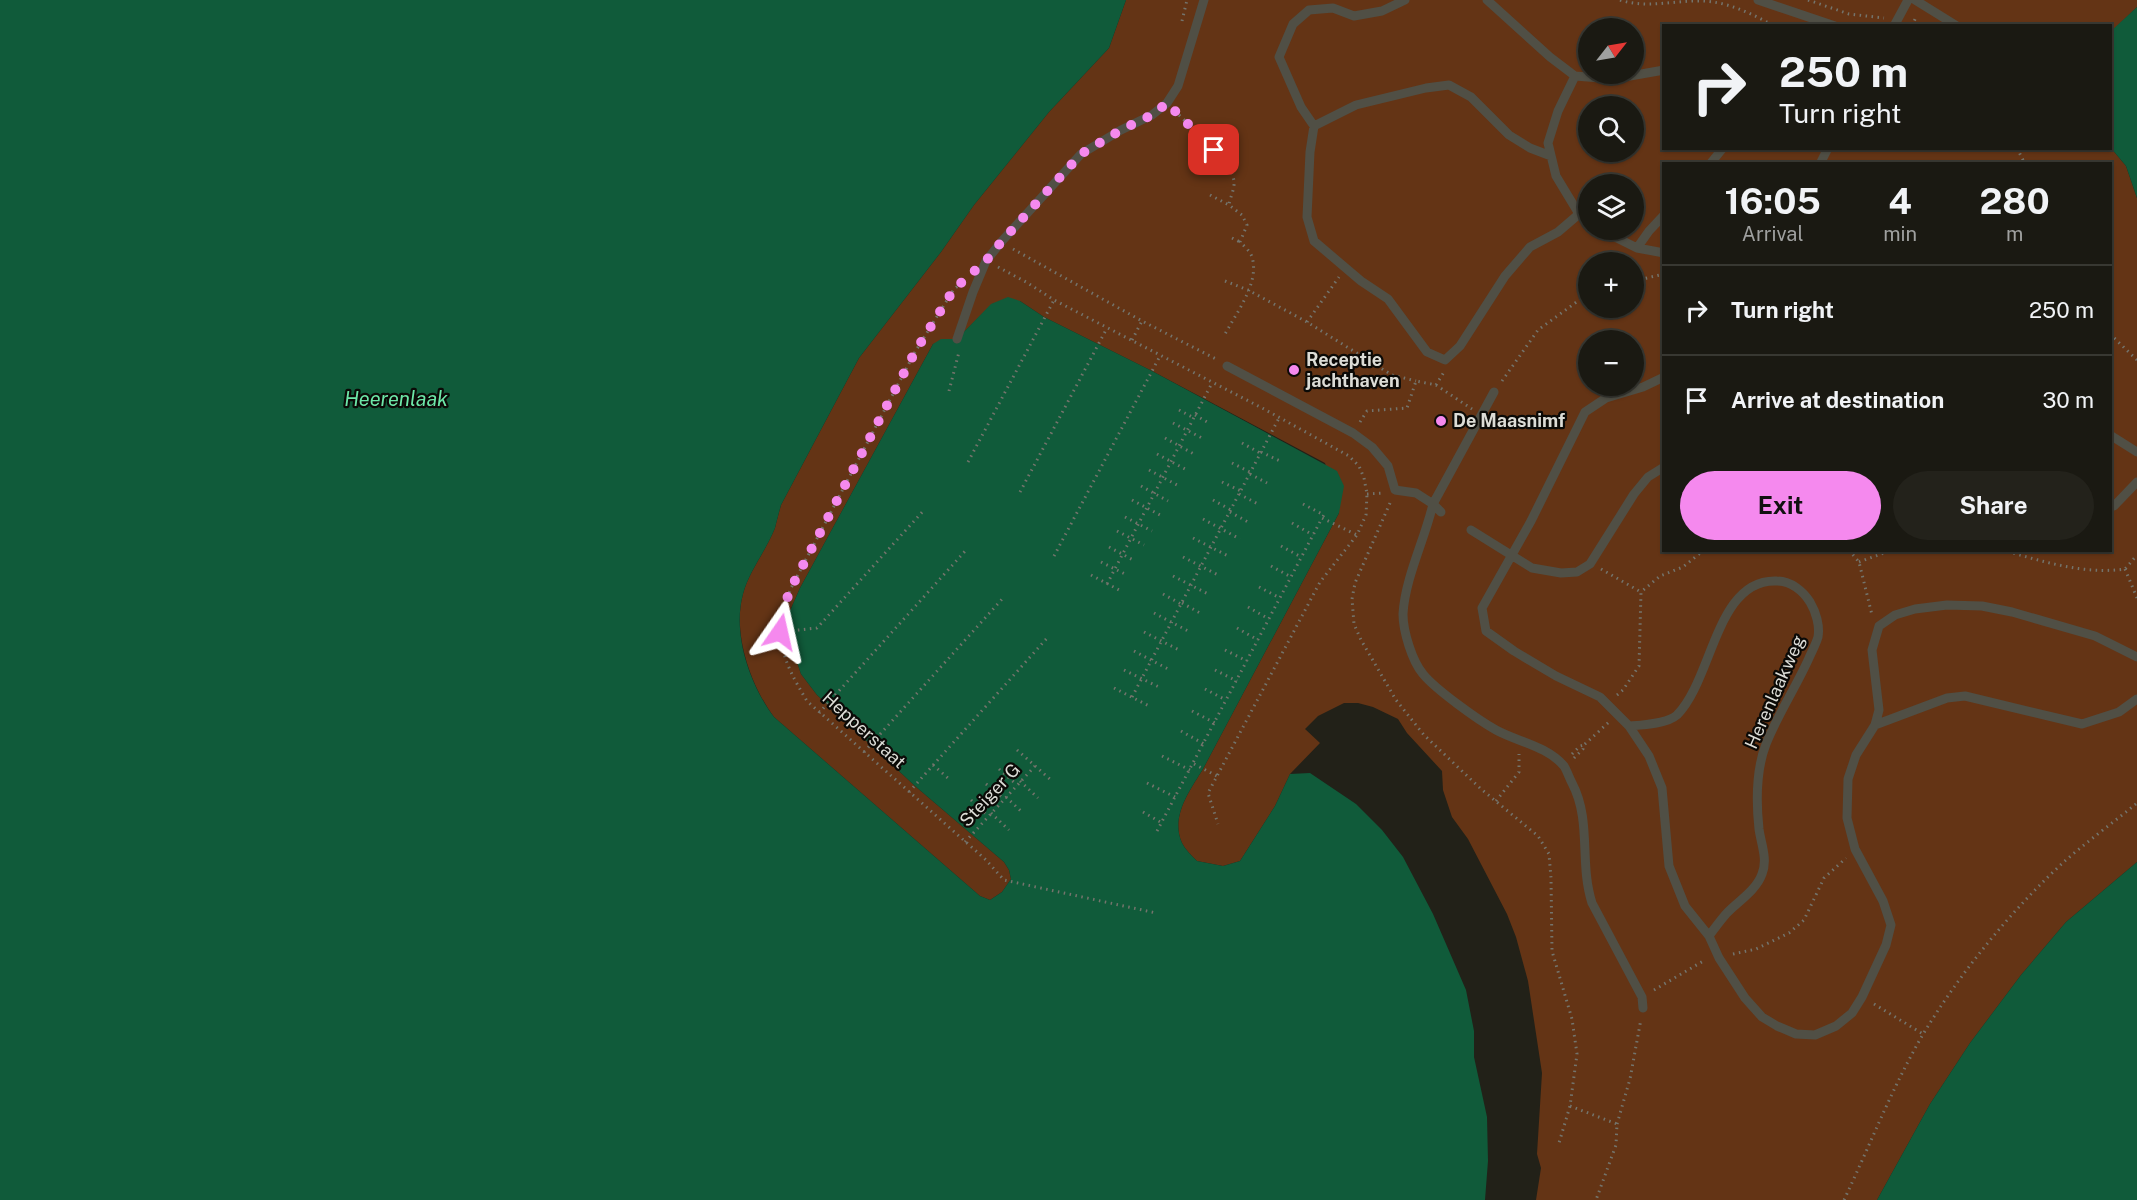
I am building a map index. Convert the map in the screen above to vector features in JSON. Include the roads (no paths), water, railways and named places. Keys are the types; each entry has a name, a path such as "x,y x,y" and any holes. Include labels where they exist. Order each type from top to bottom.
{"lane":[{"path":"957,339 986,261 1002,241 1081,154 1152,115 1167,103 1178,86 1204,0"},
{"path":"1405,0 1382,11 1354,16 1333,8 1309,10 1293,24 1279,57 1301,107 1314,126 1310,152 1307,217 1314,242 1388,299 1427,352 1445,360 1460,346 1505,276 1530,247 1558,232 1578,215"},
{"path":"1486,0 1575,76 1613,79 1662,70"},
{"path":"1758,0 1829,24"},
{"path":"1895,23 1908,0"},
{"path":"1915,0 1955,24"},
{"path":"1575,76 1558,111 1548,143 1556,176 1578,212"},
{"path":"1314,126 1356,105 1426,88 1449,85 1471,97 1509,135 1530,148 1551,156"},
{"path":"1712,162 1721,150"},
{"path":"1637,248 1662,217"},
{"path":"1621,240 1637,248 1662,253"},
{"path":"1227,366 1353,433 1372,447 1388,466 1395,490 1416,493 1441,512"},
{"path":"1662,377 1643,387 1606,398 1585,412 1512,555 1482,608 1486,631 1556,676 1600,697 1629,726 1649,756 1662,788 1669,866 1685,906 1709,936 1718,955 1746,998 1762,1017 1777,1026 1796,1034 1815,1035 1836,1026 1852,1013 1862,997 1886,945 1891,925 1883,901 1856,849 1847,818 1848,779 1856,755 1875,725 1879,711 1872,650 1879,626 1895,615 1915,609 1947,605 1982,606 2012,612 2095,636 2137,657"},
{"path":"1494,392 1433,504 1427,531 1410,580 1403,615 1410,652 1423,674 1447,695 1493,728 1546,752 1564,766 1580,797 1584,819 1587,888 1596,912 1642,997 1643,1008"},
{"path":"2112,436 2137,452"},
{"path":"1471,530 1532,568 1561,573 1577,572 1590,564 1634,494 1648,477 1662,468"},
{"path":"2112,506 2137,482"},
{"name":"Herenlaakweg","path":"1629,726 1653,724 1676,716 1691,696 1706,666 1719,630 1733,605 1750,586 1766,580 1782,581 1800,590 1812,604 1818,622 1818,637 1766,744 1759,772 1757,797 1765,860 1762,875 1709,936"},
{"path":"1875,725 1947,698 1965,696 2082,724 2119,712 2137,699"}],"water":[{"name":"Heerenlaak","path":"0,0 1126,0 1109,48 1049,112 974,205 941,252 859,358 781,505 775,528 746,586 740,609 745,658 757,690 774,717 980,896 990,900 1002,892 1011,879 1004,862 915,786 817,695 801,674 793,650 789,613 800,588 933,344 941,339 957,339 991,304 1008,297 1020,301 1044,317 1152,371 1337,471 1344,486 1339,513 1187,795 1178,823 1179,833 1183,845 1197,861 1223,866 1240,861 1275,806 1290,774 1310,773 1356,804 1382,830 1403,857 1433,914 1466,990 1474,1031 1474,1057 1487,1117 1488,1161 1485,1200 0,1200"},
{"path":"2137,7 2137,198 2126,166 2112,149 2112,30"},
{"path":"2137,862 2137,1200 1877,1200 1930,1104 1970,1043 2021,975 2066,922"}],"place":[{"name":"Receptie jachthaven","path":"1294,370"},
{"name":"De Maasnimf","path":"1441,421"}]}
